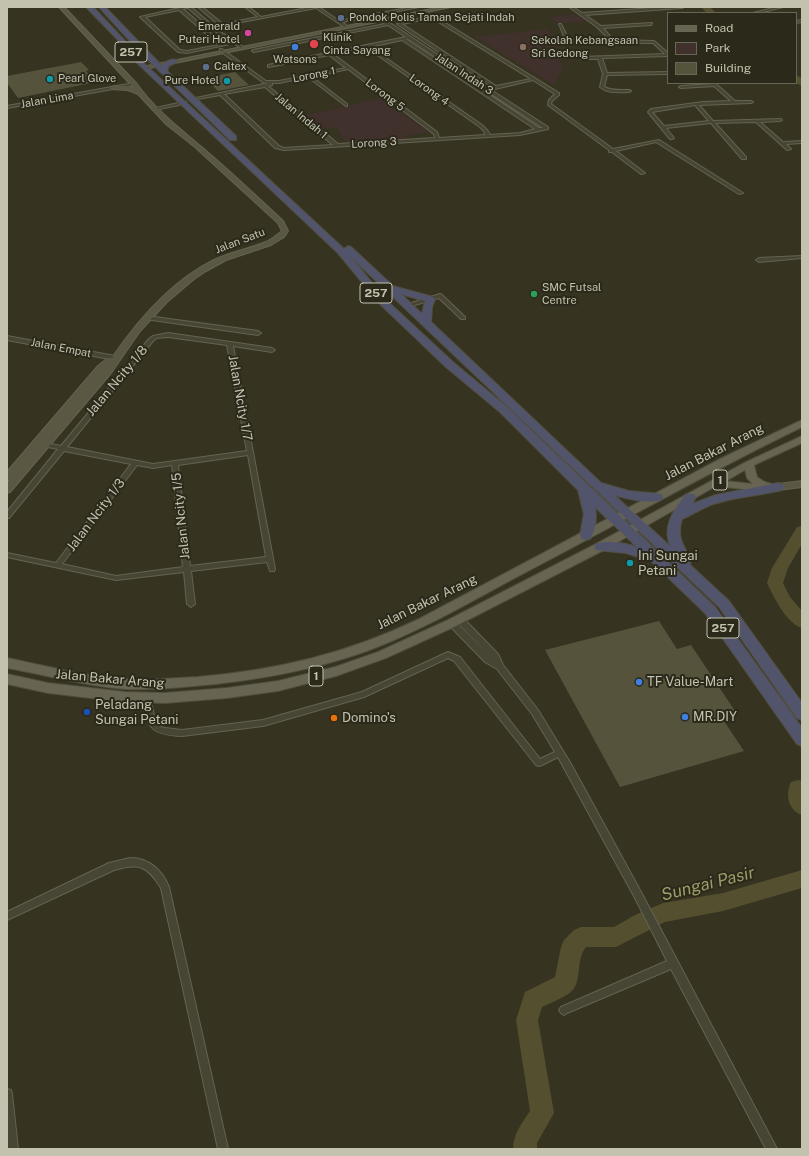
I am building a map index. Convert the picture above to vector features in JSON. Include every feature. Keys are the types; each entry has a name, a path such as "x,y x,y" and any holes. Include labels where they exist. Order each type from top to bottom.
{"highway":[{"name":"257","path":"102,7 152,63 164,71 388,287 595,484 724,604 802,714"},
{"name":"257","path":"90,8 123,42 135,58 176,100 341,251 383,302 450,365 504,410 615,520 710,610 802,740"},
{"path":"105,24 116,22"},
{"path":"123,42 152,63 170,87 176,100"},
{"path":"152,63 158,60 172,61"},
{"path":"164,71 166,66 172,61"},
{"path":"341,251 393,301 401,305 408,305 406,310 410,318 436,344 450,365"},
{"path":"388,287 404,293 430,299 427,307 426,322"},
{"path":"595,484 618,493 640,497 657,496"},
{"path":"675,519 702,503 778,487"},
{"path":"584,489 591,510 591,518 586,536"},
{"path":"690,497 675,519 673,526 677,548 710,590"},
{"path":"600,546 621,546 642,552 661,562"}],"main road":[{"name":"Jalan Satu","path":"7,478 41,444 108,371 115,358 147,318 181,285 202,270 229,256 278,239 285,231 281,222 197,146 168,123 157,107 61,7"},
{"path":"172,61 314,37 346,27 450,7"},
{"path":"152,63 172,61 329,29 338,29"},
{"path":"112,88 122,84 129,78"},
{"path":"112,88 138,88"},
{"name":"Jalan Bakar Arang","path":"7,663 63,676 127,684 190,682 282,670 343,654 400,633 586,536 657,496 724,461 802,423"},
{"name":"Jalan Bakar Arang","path":"7,679 48,688 125,697 165,698 227,693 292,682 336,671 382,655 455,621 640,525 749,464 802,439"},
{"name":"Jalan Satu","path":"7,490 41,444"},
{"path":"749,464 750,474 757,482 762,485 778,487"},
{"path":"715,483 751,487 778,487 802,484"}],"street":[{"path":"189,7 222,35 228,37 230,50 179,51 142,17 189,7"},
{"path":"200,7 222,25"},
{"path":"247,7 261,18"},
{"path":"212,27 317,7 346,27"},
{"path":"338,22 418,7"},
{"path":"571,7 599,27 612,41"},
{"path":"580,14 682,7"},
{"path":"759,12 781,7"},
{"path":"180,9 230,50"},
{"path":"424,12 558,94 550,101 549,104 611,151 643,173"},
{"path":"432,17 399,24 496,88"},
{"name":"Jalan Indah 3","path":"382,20 547,128"},
{"path":"254,51 314,37 389,24"},
{"path":"599,27 651,24"},
{"path":"560,25 566,39 574,42 654,42 667,54"},
{"path":"222,35 222,38 230,50"},
{"path":"269,66 409,38"},
{"path":"402,39 539,130"},
{"name":"Lorong 4","path":"368,46 481,126 486,131 488,136"},
{"name":"Jalan Indah 1","path":"230,50 248,71 336,145"},
{"name":"Lorong 5","path":"330,54 436,133 437,138"},
{"path":"582,58 667,55"},
{"path":"600,58 605,74 602,87 609,91 630,91"},
{"name":"Lorong 1","path":"199,99 265,84 348,68"},
{"path":"248,71 259,82 257,86 252,88"},
{"path":"605,74 667,73"},
{"path":"309,76 346,105"},
{"path":"488,90 534,79"},
{"path":"681,87 714,84 734,102"},
{"name":"Jalan Lima","path":"7,107 112,88 138,88"},
{"name":"Lorong 3","path":"220,94 279,148 520,134 547,128"},
{"path":"157,107 176,100"},
{"path":"672,138 650,112 651,110 696,104 751,102"},
{"path":"696,104 744,158"},
{"path":"663,128 712,122 780,120"},
{"path":"757,121 789,149"},
{"path":"611,151 657,141 741,193"},
{"path":"782,143 802,142"},
{"path":"759,260 802,257"},
{"path":"408,305 440,296 463,318"},
{"path":"147,318 258,333"},
{"path":"230,344 236,330"},
{"name":"Jalan Ncity 1/8","path":"7,516 151,340 168,335 272,350"},
{"name":"Jalan Empat","path":"7,338 115,358"},
{"name":"Jalan Ncity 1/7","path":"230,344 272,569"},
{"path":"41,444 153,466 250,453"},
{"name":"Jalan Ncity 1/3","path":"57,566 135,463"},
{"name":"Jalan Ncity 1/5","path":"175,463 191,604"},
{"path":"7,555 116,578 270,559"},
{"path":"455,621 488,660 500,667 536,712 643,903 673,963 772,1149"},
{"path":"146,697 150,718 153,725 160,731 182,733 263,723 364,694 448,655 457,659 539,763 560,753"},
{"path":"7,916 112,866 129,861 143,863 157,873 165,887 223,1149"},
{"path":"564,1010 673,963"},
{"path":"7,1094 12,1149"}],"green space":[{"path":"576,14 585,21 558,24 550,17"},
{"path":"548,29 563,67 554,85 475,37"},
{"path":"382,98 394,108 391,109 398,111 428,132 405,136 405,139 346,142 336,127 323,129 313,121 315,120 312,117 306,115"}],"building":[{"name":"Pearl Glove","path":"81,62 89,70 86,71 96,82 18,98 7,83 7,76"},
{"name":"Pure Hotel","path":"235,72 249,85 218,91 205,78"},
{"name":"TF Value-Mart","path":"659,621 677,649 691,645 737,714 722,718 744,751 620,787 545,650"}],"waterway":[{"name":"Sungai Pasir","path":"705,7 711,12"},
{"name":"Sungai Pasir","path":"797,79 802,83"},
{"name":"Sungai Pasir","path":"802,531 780,568 775,583 783,600 802,622"},
{"name":"Sungai Pasir","path":"798,788 798,802 802,807"},
{"name":"Sungai Pasir","path":"525,1149 525,1140 542,1113 527,1020 533,1000 565,983 572,947 581,937 616,937 642,922 663,913 723,902 802,879"}],"tunnel":[{"path":"178,104 200,99"}],"place":[{"name":"Pondok Polis Taman Sejati Indah","path":"341,18"},
{"name":"Emerald Puteri Hotel","path":"248,33"},
{"name":"Klinik Cinta Sayang","path":"314,44"},
{"name":"Watsons","path":"295,47"},
{"name":"Sekolah Kebangsaan Sri Gedong","path":"523,47"},
{"name":"Caltex","path":"206,67"},
{"name":"Pearl Glove","path":"50,79"},
{"name":"Pure Hotel","path":"227,81"},
{"name":"SMC Futsal Centre","path":"534,294"},
{"name":"Ini Sungai Petani","path":"630,563"},
{"name":"TF Value-Mart","path":"639,682"},
{"name":"Peladang Sungai Petani","path":"87,712"},
{"name":"MR.DIY","path":"685,717"},
{"name":"Domino's","path":"334,718"}]}
